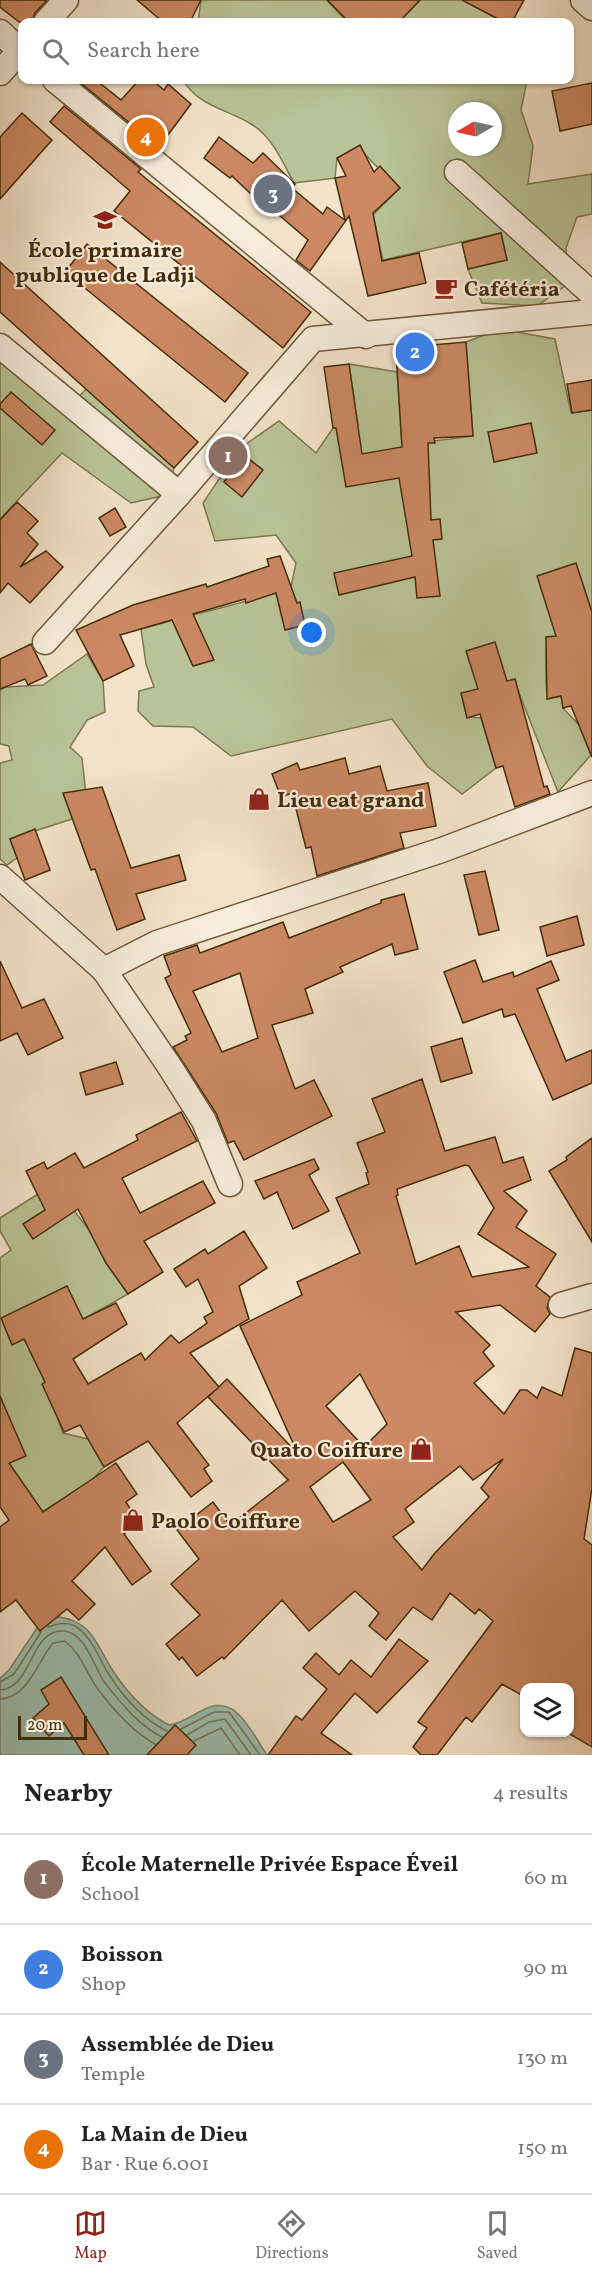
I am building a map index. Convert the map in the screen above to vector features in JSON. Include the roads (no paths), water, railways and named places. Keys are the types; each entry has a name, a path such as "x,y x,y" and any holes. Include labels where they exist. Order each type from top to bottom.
{"street":[{"path":"50,18 66,0"},
{"path":"583,0 592,8"},
{"path":"0,32 18,47"},
{"path":"0,73 18,54"},
{"path":"60,84 366,336"},
{"path":"457,172 592,294"},
{"path":"45,642 179,494 313,339 366,336 592,312"},
{"path":"0,346 179,494"},
{"path":"104,970 157,942 442,850 592,793"},
{"path":"0,877 104,970 170,1066 204,1121 231,1184"},
{"path":"561,1305 592,1296"}],"water":[{"path":"60,1617 72,1620 88,1631 126,1689 161,1721 169,1725 174,1724 203,1710 225,1706 234,1710 241,1717 267,1755 0,1755 0,1678 9,1670 41,1622"}],"place":[{"name":"La Main de Dieu","path":"146,137"},
{"name":"Assemblée de Dieu","path":"273,194"},
{"name":"École primaire publique de Ladji","path":"105,220"},
{"name":"Cafétéria","path":"446,288"},
{"name":"Boisson","path":"415,352"},
{"name":"École Maternelle Privée Espace Éveil","path":"228,456"},
{"name":"Lieu eat grand","path":"259,799"},
{"name":"Quato Coiffure","path":"421,1449"},
{"name":"Paolo Coiffure","path":"133,1520"}]}
